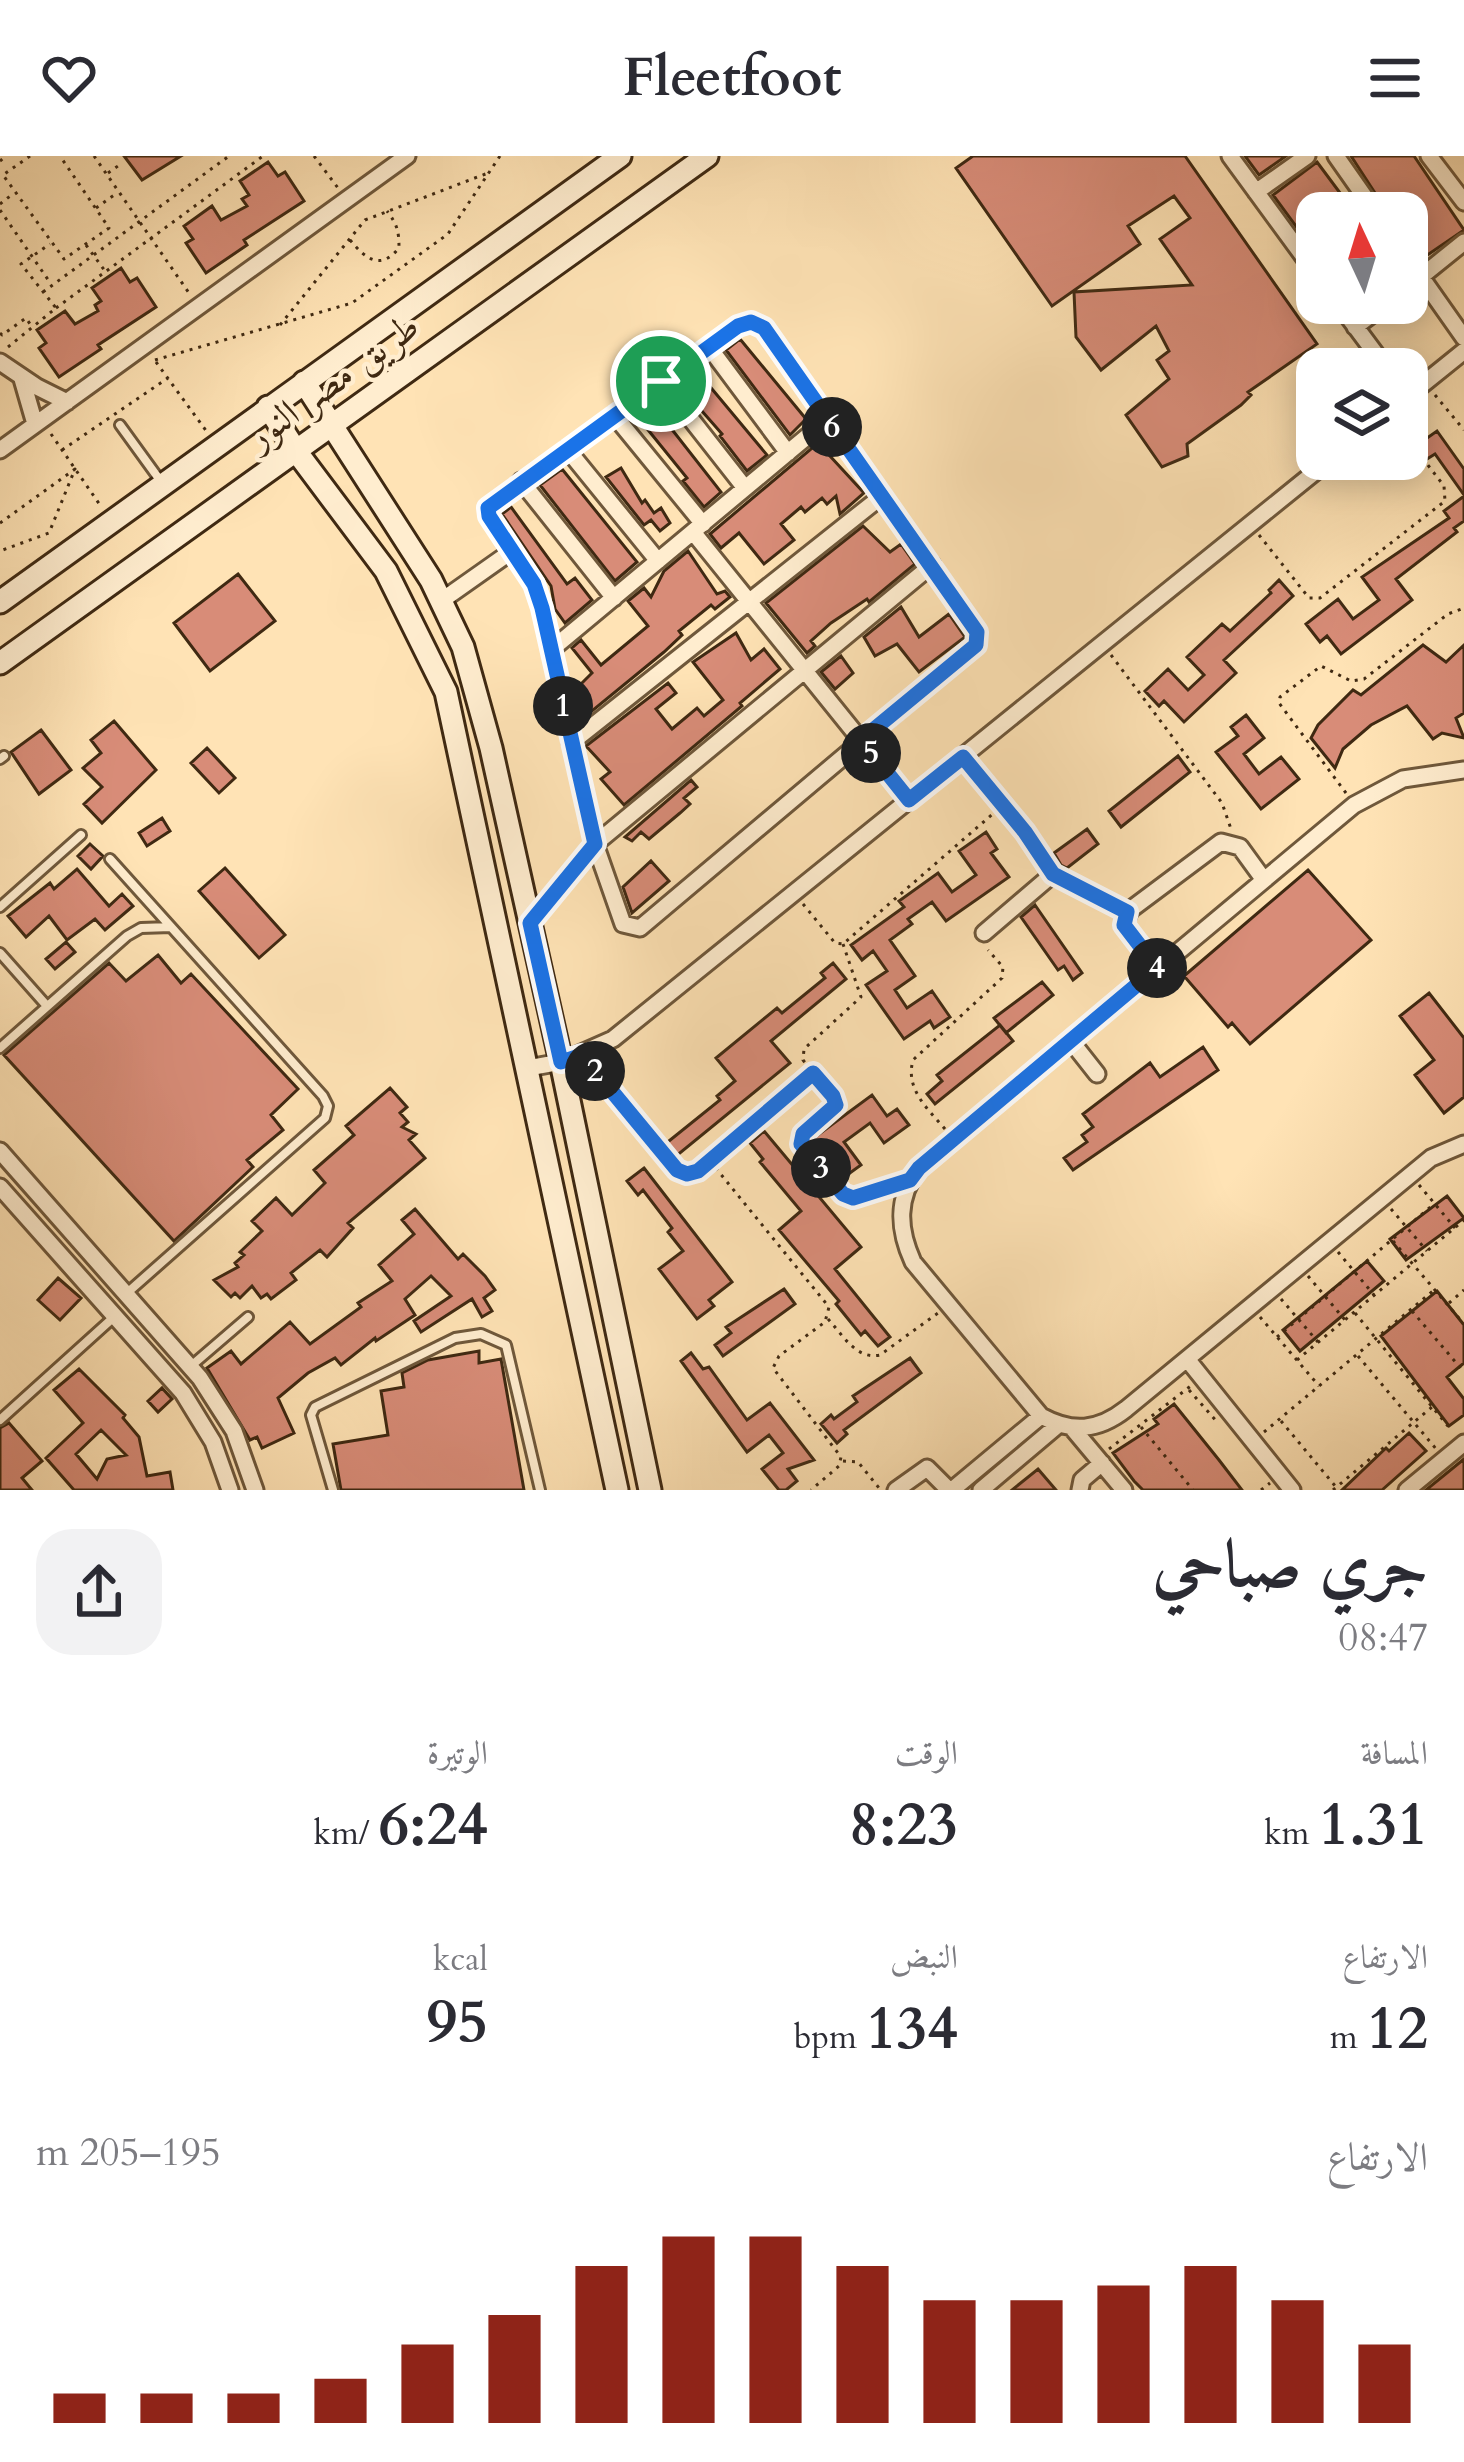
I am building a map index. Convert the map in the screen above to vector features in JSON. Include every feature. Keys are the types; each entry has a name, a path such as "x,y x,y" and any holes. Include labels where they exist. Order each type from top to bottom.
{"street":[{"path":"0,450 407,156"},
{"name":"طريق مصر النور","path":"0,602 620,156"},
{"name":"طريق مصر النور","path":"0,663 707,156"},
{"path":"1230,156 1296,247"},
{"path":"1256,193 1307,156"},
{"path":"1336,156 1361,192"},
{"path":"1429,156 1464,202"},
{"path":"1428,272 1464,242"},
{"path":"1428,298 1464,338"},
{"path":"751,322 764,328 932,565 978,639 640,928 623,924 595,844 534,584 488,508 709,347 738,326 751,322"},
{"path":"1353,324 1371,348"},
{"path":"1355,327 1359,324"},
{"path":"709,347 788,453"},
{"path":"1428,381 1464,351"},
{"path":"0,357 22,379 67,401"},
{"path":"22,379 38,422"},
{"path":"661,381 746,488"},
{"path":"304,382 441,602 463,647 530,923 572,1059 650,1490"},
{"path":"268,407 386,572 446,692 617,1490"},
{"path":"614,415 749,602 909,800"},
{"path":"552,650 827,420"},
{"path":"567,448 658,561"},
{"path":"528,1068 572,1059 613,1039 1304,480"},
{"path":"521,481 614,598"},
{"path":"571,743 882,496"},
{"path":"441,602 512,550"},
{"path":"530,923 595,844 932,565"},
{"path":"1124,1490 1105,1460 1066,1427 1041,1416 913,1262 903,1239 901,1214 910,1180 1354,805 1403,779 1464,770"},
{"path":"1025,832 1053,874 1127,912"},
{"path":"1157,968 1124,925 1127,912 1214,844 1234,844 1264,880"},
{"path":"984,933 1053,874"},
{"path":"1071,1041 1097,1074"},
{"path":"981,1490 1066,1427 1093,1428 1111,1421 1410,1174 1431,1158 1464,1144"},
{"path":"0,1151 190,1366 234,1431 255,1490"},
{"path":"0,1187 200,1416 230,1490"},
{"path":"1187,1359 1292,1490"},
{"path":"896,1490 927,1468 951,1490 1041,1416"},
{"path":"1407,1490 1463,1444"},
{"path":"1080,1490 1082,1480 1105,1460"}],"lane":[{"path":"120,425 163,484"},
{"path":"0,907 81,835"},
{"path":"110,859 323,1096 328,1112 126,1294"},
{"path":"0,1048 127,935 141,928 172,927"},
{"path":"0,953 47,1006"},
{"path":"0,1420 115,1316"},
{"path":"190,1366 248,1317"},
{"path":"333,1490 311,1415 315,1407 468,1334 495,1337 506,1345 541,1490"}],"path":[{"path":"0,160 6,156"},
{"path":"28,157 3,175 64,259 109,228 61,156"},
{"path":"94,156 199,307"},
{"path":"43,292 229,156"},
{"path":"0,357 56,308 263,156"},
{"path":"314,156 346,200"},
{"path":"217,445 155,361 352,303 448,234 500,156"},
{"path":"107,174 118,166"},
{"path":"279,326 365,220 490,172"},
{"path":"16,192 0,207 52,285"},
{"path":"95,208 118,192"},
{"path":"349,238 368,260 390,259 399,248 399,236 386,210"},
{"path":"52,242 21,264 56,308"},
{"path":"85,244 105,271"},
{"path":"0,333 26,318 33,327"},
{"path":"1428,387 1464,430"},
{"path":"38,422 111,521"},
{"path":"1251,524 1309,598 1317,600 1445,501 1444,486 1428,465"},
{"path":"0,523 75,469"},
{"path":"0,551 49,533 75,469"},
{"path":"1354,805 1279,703 1280,697 1321,666 1351,681 1364,679 1448,614 1464,608"},
{"path":"1102,644 1222,803 1234,844"},
{"path":"963,757 1025,832"},
{"path":"794,893 835,944 843,944 1003,805"},
{"path":"953,1139 915,1092 910,1070 913,1060 1002,978 1003,967 982,943 984,933"},
{"path":"843,944 861,997 804,1048 803,1060 836,1105 800,1141 843,1194 853,1198 910,1180"},
{"path":"572,1059 677,1170 693,1174 813,1073"},
{"path":"710,1161 827,1303 828,1318 859,1353 874,1357 949,1305"},
{"path":"1410,1174 1455,1228"},
{"path":"1382,1198 1427,1251"},
{"path":"1277,1336 1434,1204"},
{"path":"1297,1360 1464,1220"},
{"path":"1392,1239 1464,1324"},
{"path":"1329,1242 1374,1295"},
{"path":"1300,1266 1345,1320"},
{"path":"1272,1289 1318,1342"},
{"path":"1253,1441 1435,1289"},
{"path":"1447,1304 1464,1290"},
{"path":"1251,1306 1319,1386"},
{"path":"1411,1310 1464,1372"},
{"path":"1354,1312 1463,1444"},
{"path":"828,1318 779,1356 773,1367 841,1462"},
{"path":"1357,1355 1445,1459"},
{"path":"1105,1460 1108,1450 1201,1378"},
{"path":"1280,1419 1335,1489 1432,1407"},
{"path":"1140,1426 1193,1490"},
{"path":"811,1490 841,1462 859,1462 880,1490"}],"building":[{"path":"124,156 181,156 142,180"},
{"path":"973,156 1185,156 1296,314 1296,324 1303,324 1317,344 1296,348 1296,359 1187,444 1188,456 1162,467 1126,415 1169,379 1157,360 1169,351 1156,326 1101,370 1076,337 1074,292 1192,285 1160,239 1190,218 1174,196 1128,226 1140,244 1052,306 956,168"},
{"path":"1245,156 1286,156 1259,175"},
{"path":"1351,156 1414,156 1464,230 1428,255 1428,192 1374,192"},
{"path":"268,162 278,176 285,172 304,201 244,240 247,245 206,273 186,243 193,239 184,226 212,206 221,220 247,206 242,199 249,195 240,181"},
{"path":"1317,162 1339,192 1296,192 1296,226 1273,195"},
{"path":"121,268 130,282 137,278 156,307 59,377 39,348 46,343 37,330 65,311 75,324 98,311 95,305 101,301 92,288"},
{"path":"740,339 806,419 790,435 726,350"},
{"path":"697,371 767,455 747,471 680,386"},
{"path":"652,404 721,492 704,507 636,415"},
{"path":"1437,431 1464,469 1464,495 1435,454 1428,458 1428,437"},
{"path":"818,443 864,493 840,514 836,496 827,504 822,498 805,512 801,507 781,524 794,540 764,564 739,533 721,548 710,534"},
{"path":"621,468 642,503 645,500 654,513 661,508 670,523 660,531 651,520 644,525 606,477"},
{"path":"562,469 637,562 615,581 540,485"},
{"path":"1464,496 1464,521 1454,528 1457,532 1396,579 1412,600 1341,654 1327,636 1320,642 1306,624 1338,599 1353,619 1379,600 1362,577 1449,518 1444,511"},
{"path":"511,507 567,584 575,578 592,600 565,623 555,609 551,586 502,514"},
{"path":"863,526 890,552 901,544 915,564 869,602 831,623 811,641 815,646 807,653 766,603"},
{"path":"688,551 717,594 725,591 730,597 715,609 711,605 679,631 682,635 664,652 581,720 573,692 592,673 572,648 581,640 601,665 648,626 628,601 644,588 651,597 664,571"},
{"path":"238,574 275,621 210,671 174,623"},
{"path":"1279,580 1293,596 1224,660 1236,673 1184,722 1164,701 1159,706 1145,691 1168,669 1188,690 1204,675 1187,657 1222,624 1230,631"},
{"path":"901,607 919,637 949,614 965,637 919,672 897,644 875,656 864,637"},
{"path":"736,633 751,660 764,649 780,669 624,805 601,779 610,772 586,746 668,683 676,693 656,709 672,729 697,708 704,716 723,700 693,662"},
{"path":"1423,645 1446,662 1464,645 1464,713 1456,718 1464,738 1442,733 1433,739 1407,706 1371,725 1343,749 1335,768 1311,738 1318,725 1353,690 1361,695"},
{"path":"841,656 853,673 835,689 821,672"},
{"path":"1246,715 1264,738 1244,754 1259,774 1281,757 1299,779 1261,809 1216,752 1238,736 1231,727"},
{"path":"114,721 156,770 102,823 84,804 102,787 83,768 101,753 91,740"},
{"path":"41,730 71,770 39,794 11,752"},
{"path":"207,748 235,778 219,793 191,763"},
{"path":"1178,756 1190,772 1121,827 1109,811"},
{"path":"691,780 697,787 684,798 690,804 680,813 649,839 641,832 632,841 625,837"},
{"path":"162,818 170,831 147,846 139,833"},
{"path":"1087,829 1098,844 1067,868 1061,865 1054,853"},
{"path":"986,832 997,849 991,853 1009,877 946,921 932,902 890,940 915,976 895,990 907,1008 932,991 950,1017 934,1028 930,1021 904,1039 866,985 887,971 873,951 862,960 851,945 904,907 899,901 938,873 952,892 976,875 959,851"},
{"path":"90,844 103,856 91,869 78,856"},
{"path":"651,861 669,881 632,913 623,887"},
{"path":"225,868 285,935 259,958 199,891"},
{"path":"77,869 109,906 122,894 133,906 105,930 95,919 67,940 49,916 26,937 8,916 50,883 54,889"},
{"path":"1308,870 1371,940 1250,1044 1232,1023 1228,1027 1184,976"},
{"path":"1035,905 1082,973 1073,980 1064,966 1058,970 1021,917"},
{"path":"66,942 75,952 55,969 46,959"},
{"path":"158,955 181,983 191,974 298,1089 271,1115 283,1130 247,1160 253,1167 174,1241 4,1055 109,963 126,981"},
{"path":"833,963 846,979 771,1041 790,1063 675,1157 664,1145 720,1100 717,1096 735,1081 716,1058 777,1008 782,1013 825,978 821,973"},
{"path":"1042,982 1053,995 1006,1033 994,1018"},
{"path":"1429,993 1464,1038 1464,1097 1444,1113 1415,1075 1434,1060 1400,1016"},
{"path":"1000,1025 1013,1041 935,1104 927,1094 942,1081 937,1075"},
{"path":"1203,1047 1218,1070 1073,1170 1064,1158 1087,1142 1082,1135 1093,1127 1083,1114 1150,1063 1160,1077"},
{"path":"390,1088 407,1107 400,1113 408,1122 402,1127 416,1134 409,1140 425,1158 348,1223 353,1228 327,1257 320,1250 291,1273 296,1280 271,1299 267,1294 261,1298 252,1286 240,1298 235,1293 231,1297 214,1280 238,1267 235,1263 244,1255 240,1252 262,1231 252,1221 276,1198 292,1215 325,1183 314,1170 354,1135 346,1126"},
{"path":"872,1095 887,1116 897,1109 909,1125 884,1143 870,1123 844,1142 861,1165 836,1183 811,1140"},
{"path":"764,1131 861,1247 835,1269 890,1337 878,1346 865,1331 861,1335 779,1230 801,1211 750,1143"},
{"path":"644,1168 732,1282 709,1300 714,1306 697,1319 659,1269 683,1251 668,1232 672,1228 643,1190 638,1195 627,1181"},
{"path":"1447,1196 1464,1218 1406,1260 1390,1239"},
{"path":"415,1209 458,1259 463,1254 485,1276 495,1290 484,1298 492,1311 482,1317 472,1299 421,1332 414,1321 451,1296 431,1276 405,1299 415,1315 341,1365 335,1358 308,1373 278,1398 294,1433 262,1448 257,1437 250,1440 207,1368 231,1351 241,1364 290,1322 310,1344 361,1307 358,1303 392,1281 379,1265 414,1234 402,1220"},
{"path":"1367,1261 1384,1281 1300,1351 1283,1330"},
{"path":"58,1278 81,1298 60,1320 38,1300"},
{"path":"784,1289 795,1304 723,1356 715,1345 731,1333 726,1327"},
{"path":"1437,1291 1464,1325 1464,1363 1447,1377 1464,1399 1464,1415 1449,1426 1381,1336"},
{"path":"479,1351 479,1363 501,1359 524,1490 341,1490 333,1444 388,1435 381,1391 404,1387 402,1373 428,1360"},
{"path":"691,1353 703,1369 709,1367 747,1420 770,1403 814,1460 788,1469 797,1481 786,1490 779,1490 762,1469 783,1453 769,1435 747,1452 681,1361"},
{"path":"910,1358 921,1373 844,1430 847,1434 837,1443 821,1424 857,1402 853,1396"},
{"path":"79,1369 125,1415 139,1437 147,1476 170,1472 173,1490 74,1490 46,1458 83,1423 54,1390","holes":["101,1430 126,1455 107,1459 97,1479 76,1454"]},
{"path":"162,1388 172,1399 158,1412 148,1401"},
{"path":"1174,1404 1242,1490 1143,1490 1134,1481 1113,1453 1158,1424 1154,1419"},
{"path":"9,1423 42,1461 22,1478 32,1490 0,1490 0,1428"},
{"path":"1409,1433 1426,1451 1382,1490 1342,1490 1386,1448 1389,1451"},
{"path":"1464,1459 1464,1490 1426,1490"},
{"path":"1038,1469 1056,1490 1012,1490"}],"route":[{"path":"751,322 764,328 977,632 976,645 861,740 909,800 963,757 1053,874 1127,912 1124,925 1157,968 910,1180 853,1198 843,1194 800,1141 836,1105 813,1073 698,1171 687,1174 677,1170 582,1055 561,1062 530,923 595,844 542,608 534,584 488,508 661,381 738,326 751,322"}]}
